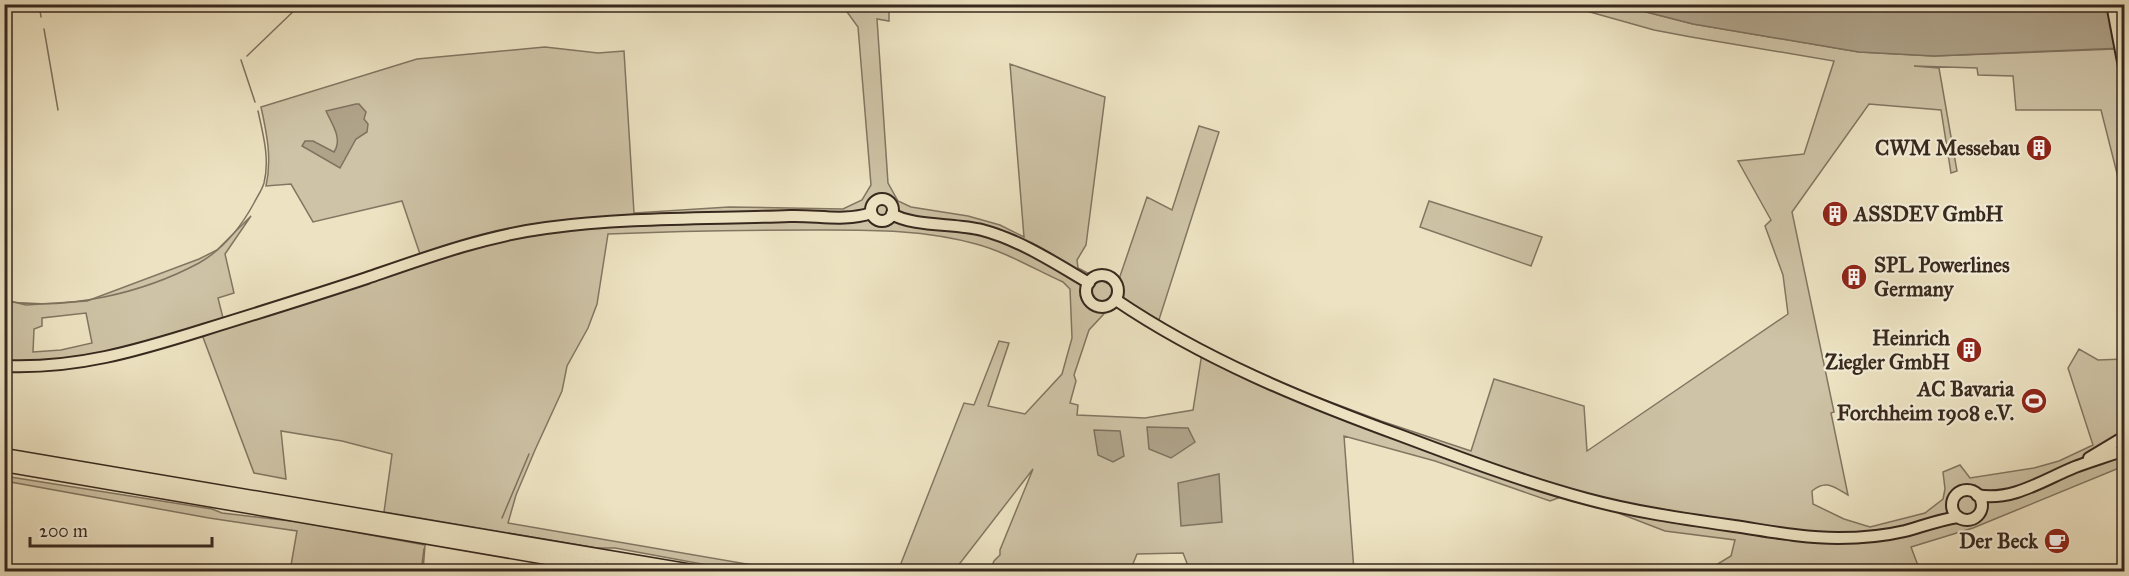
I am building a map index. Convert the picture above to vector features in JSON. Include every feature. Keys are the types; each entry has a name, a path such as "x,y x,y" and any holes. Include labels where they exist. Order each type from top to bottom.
{"highway":[{"path":"4,455 698,572"},
{"path":"4,465 628,572"}],"main road":[{"path":"2112,4 2124,66"},
{"path":"880,199 891,203 892,214 888,220 874,219 871,213 872,204 880,199"},
{"path":"4,366 32,367 72,364 117,356 438,255 509,235 547,228 653,220 804,216 844,218 871,213"},
{"path":"892,214 912,222 962,225 985,231 1025,247 1089,283"},
{"path":"1101,276 1111,278 1118,290 1116,300 1104,307 1094,305 1086,293 1089,283 1092,279 1101,276"},
{"path":"1116,300 1141,317 1211,356 1320,405 1490,469 1586,499 1661,515 1808,536 1865,536 1905,531 1929,522 1958,517 1966,520 1972,519 1981,510 2014,494 2076,467 2124,450"},
{"path":"2076,467 2124,437"},
{"path":"1929,522 1946,510 1962,491 1968,490 1977,495 1989,497 2014,494"},
{"path":"1977,495 1981,502 1981,510"},
{"path":"1952,502 1953,510 1958,517"}],"shaded area":[{"path":"842,5 889,5 889,21 877,19 888,183 898,201 911,207 968,216 1000,225 1024,237 1010,64 1105,97 1086,245 1077,260 1078,268 1116,288 1147,197 1172,210 1199,126 1219,132 1157,326 1115,302 1089,330 1074,375 1076,381 1070,403 1078,405 1077,415 1145,418 1193,410 1202,353 1275,386 1317,397 1471,451 1494,379 1584,406 1587,451 1788,314 1783,275 1765,226 1771,220 1738,161 1804,154 1834,61 1654,30 1565,5 1619,5 1693,24 1859,52 1934,56 2115,49 2124,94 2124,201 2101,110 2016,110 2013,76 1978,75 1977,68 1914,66 1939,68 1957,171 1951,173 1941,110 1869,104 1792,212 1834,412 1831,413 1848,495 1838,489 1822,485 1812,491 1813,504 1844,519 1870,527 1925,513 1943,499 1945,489 1943,472 1960,465 1970,478 2034,468 2059,461 2093,445 2068,368 2079,349 2098,360 2124,359 2124,434 2102,463 2124,456 2124,466 1973,528 1911,547 1920,571 1706,571 1731,556 1735,540 1665,531 1569,494 1550,501 1435,461 1344,436 1354,571 1190,571 1183,553 1137,554 1130,571 990,571 994,561 1000,555 1033,469 954,571 898,571 964,403 974,405 999,341 1009,343 988,406 1025,414 1062,374 1072,338 1070,289 1063,282 987,247 936,235 895,231 762,230 608,234 597,304 588,328 567,366 562,391 516,495 508,523 787,571 740,571 615,548 597,548 384,512 392,454 342,441 281,431 286,479 254,473 201,332 94,362 5,364 5,300 26,305 87,301 199,259 217,250 251,216 225,254 234,293 218,298 224,322 422,260 402,201 313,222 291,184 266,186 269,156 261,107 417,59 545,47 598,53 624,51 634,213 729,207 843,209 862,200 871,185 858,27","holes":["86,313 92,343 61,350 33,352 34,329 42,326 42,318"]},
{"path":"1619,5 2124,5 2124,48 1934,56 1859,52 1693,24"},
{"path":"359,104 366,112 364,119 368,124 367,132 356,139 340,168 302,146 305,141 313,141 334,152 337,137 326,111"},
{"path":"1429,201 1542,237 1531,266 1420,227"},
{"path":"1147,427 1188,428 1195,442 1171,458 1149,449"},
{"path":"1094,430 1120,431 1124,456 1113,462 1098,455"},
{"path":"1219,474 1222,522 1181,526 1178,483"},
{"path":"4,476 212,509 222,513 300,522 425,545 423,571 290,571 297,531 209,518 5,481"}],"waterway":[{"path":"39,4 41,17"},
{"path":"247,56 301,4"},
{"path":"44,29 58,110"},
{"path":"241,60 255,102"},
{"path":"4,301 53,304 104,297 154,283 207,258 237,229 263,186 266,156 258,111"},
{"path":"502,518 529,454"},
{"path":"421,572 424,549"}],"place":[{"name":"CWM Messebau","path":"2039,148"},
{"name":"ASSDEV GmbH","path":"1835,214"},
{"name":"SPL Powerlines Germany","path":"1854,277"},
{"name":"Heinrich Ziegler GmbH","path":"1969,350"},
{"name":"AC Bavaria Forchheim 1908 e.V.","path":"2034,401"},
{"name":"Der Beck","path":"2057,541"}]}
